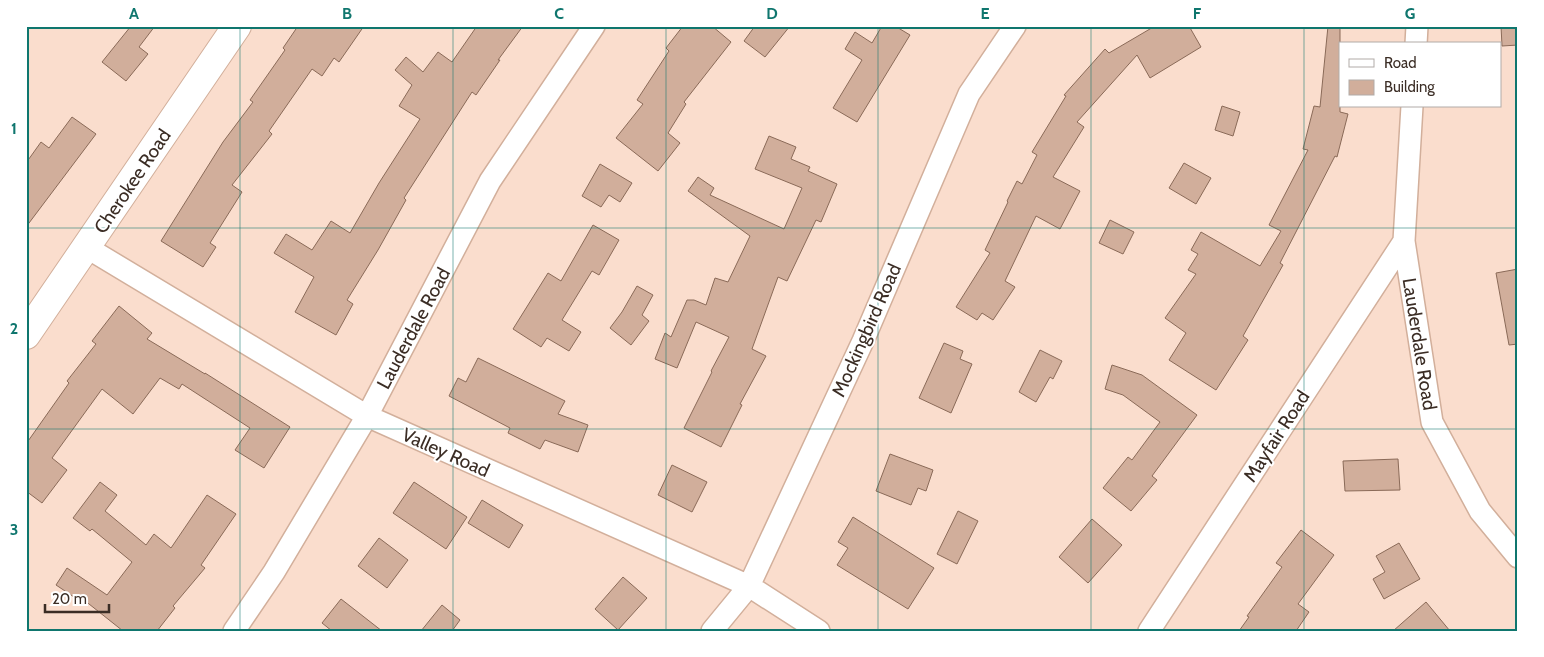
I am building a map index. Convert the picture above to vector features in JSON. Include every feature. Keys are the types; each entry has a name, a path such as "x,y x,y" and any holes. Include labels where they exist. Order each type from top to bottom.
{"street":[{"name":"Cherokee Road","path":"26,335 237,26"},
{"name":"Lauderdale Road","path":"234,631 274,572 367,416 490,181 594,26"},
{"name":"Mockingbird Road","path":"712,631 749,586 863,341 970,94 1015,26"},
{"path":"1416,42 1417,26"},
{"name":"Lauderdale Road","path":"1412,108 1404,241 1432,422 1480,511 1518,557"},
{"name":"Mayfair Road","path":"1149,631 1404,241"},
{"name":"Valley Road","path":"86,247 367,416 749,586 818,631"}],"building":[{"path":"131,26 155,26 139,47 148,54 126,81 102,62"},
{"path":"298,26 364,26 339,62 334,58 322,76 312,69 269,131 272,134 232,185 242,192 210,243 216,247 203,267 161,241 223,142 253,102 250,100 285,50 283,48"},
{"path":"477,26 523,26 498,60 500,60 476,95 472,92 404,198 406,200 347,300 353,304 336,335 295,312 314,277 274,253 286,234 312,250 331,221 350,233 420,119 399,106 412,85 395,70 406,57 423,72 438,52 452,62"},
{"path":"683,26 712,26 731,42 684,102 686,104 668,133 680,143 658,171 616,138 643,104 637,100 669,51 666,48"},
{"path":"755,26 790,26 765,57 744,41"},
{"path":"882,26 895,26 910,35 857,122 833,108 862,60 845,49 855,32 872,43"},
{"path":"1155,26 1189,26 1201,47 1150,78 1137,55 1077,122 1084,127 1053,177 1080,191 1060,229 1036,216 1005,281 1015,287 993,320 982,313 977,320 956,307 990,253 985,250 1007,201 1017,181 1022,184 1037,155 1032,152 1066,96 1064,95 1105,49 1109,53"},
{"path":"1328,26 1340,26 1339,108 1340,112 1348,114 1337,157 1335,156 1280,263 1283,265 1243,336 1248,340 1216,390 1169,360 1186,333 1165,318 1196,274 1188,270 1198,254 1191,250 1201,232 1260,266 1281,231 1269,225 1308,150 1303,149 1314,106 1320,107"},
{"path":"1501,26 1518,26 1518,45 1502,46"},
{"path":"1222,106 1240,112 1233,136 1215,130"},
{"path":"72,117 96,134 26,227 26,163 41,142 49,148"},
{"path":"769,136 796,147 791,159 810,167 808,171 837,184 821,222 816,220 787,281 778,277 752,349 766,356 740,404 742,405 721,447 684,428 729,337 696,322 677,368 655,359 665,333 671,337 687,300 694,300 706,305 715,278 728,282 750,236 688,191 698,177 714,188 710,195 784,229 802,188 755,169"},
{"path":"1184,163 1211,178 1196,204 1169,188"},
{"path":"600,164 632,183 620,202 609,195 601,207 582,196"},
{"path":"1110,220 1134,232 1123,254 1099,243"},
{"path":"593,225 619,240 599,275 592,271 562,320 581,332 569,351 547,338 541,347 513,329 548,273 561,281"},
{"path":"1518,269 1518,344 1509,345 1496,273"},
{"path":"637,286 653,295 642,315 649,321 631,345 610,328"},
{"path":"119,306 152,333 147,339 290,427 264,468 235,450 250,428 182,384 179,389 160,378 133,414 102,389 52,458 67,470 42,503 26,491 26,444 69,383 67,381 96,344 92,341"},
{"path":"944,343 963,351 960,359 972,364 951,413 919,398"},
{"path":"1040,350 1062,361 1053,379 1050,377 1036,402 1019,392"},
{"path":"478,358 565,401 558,414 588,425 578,452 545,440 540,449 508,433 510,428 449,396 458,378 466,382"},
{"path":"1112,365 1142,375 1197,415 1152,476 1157,480 1131,511 1103,488 1128,457 1132,460 1160,422 1123,395 1105,389"},
{"path":"890,454 933,470 926,491 918,488 911,505 876,491"},
{"path":"1398,459 1400,490 1345,491 1343,461"},
{"path":"672,465 707,482 692,512 658,495"},
{"path":"100,482 117,495 105,511 146,545 154,534 171,548 207,495 236,514 201,565 205,568 173,606 175,608 157,631 123,631 84,600 83,603 56,585 67,568 107,595 132,562 92,529 90,531 73,518"},
{"path":"414,482 467,517 446,549 393,513"},
{"path":"482,500 523,525 509,548 468,523"},
{"path":"958,511 978,521 957,564 937,554"},
{"path":"853,517 934,568 908,609 837,565 848,548 838,542"},
{"path":"1092,519 1122,545 1088,583 1059,557"},
{"path":"1301,530 1334,555 1298,604 1309,612 1296,631 1239,631 1249,617 1247,616 1282,567 1276,563"},
{"path":"379,538 408,560 387,588 358,566"},
{"path":"1399,543 1420,579 1384,599 1373,579 1385,572 1376,556"},
{"path":"623,577 647,598 618,630 595,609"},
{"path":"341,599 382,631 332,631 322,623"},
{"path":"1426,602 1450,631 1393,631"},
{"path":"442,605 460,620 452,631 421,631"}]}
